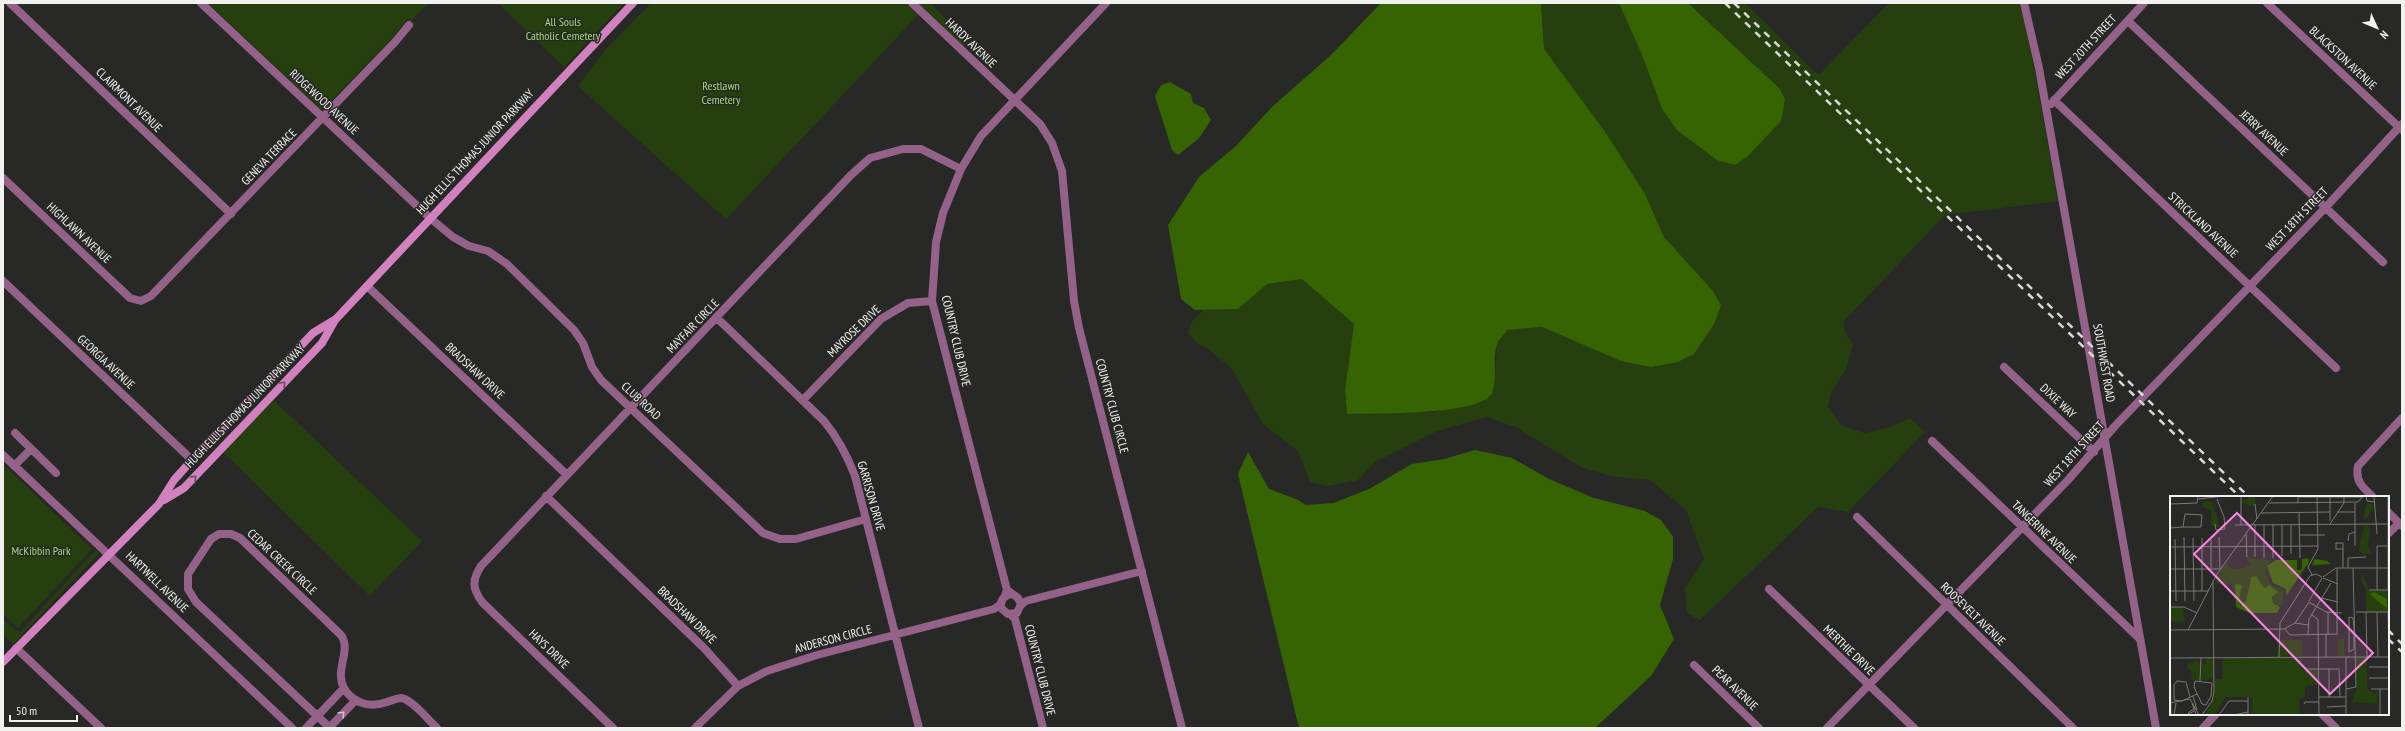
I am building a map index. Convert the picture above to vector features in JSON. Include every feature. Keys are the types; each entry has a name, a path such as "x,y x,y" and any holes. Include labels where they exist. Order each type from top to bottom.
{"main road":[{"name":"HUGH ELLIS THOMAS JUNIOR PARKWAY","path":"162,500 184,488 322,343 336,319 633,3"},
{"name":"HUGH ELLIS THOMAS JUNIOR PARKWAY","path":"3,662 162,500 174,480 192,460 313,333 336,319"}],"street":[{"name":"CLAIRMONT AVENUE","path":"10,3 231,214"},
{"name":"RIDGEWOOD AVENUE","path":"201,3 430,218"},
{"name":"HARDY AVENUE","path":"912,3 1014,101"},
{"name":"SOUTHWEST ROAD","path":"2024,3 2031,30 2046,109 2156,728"},
{"name":"WEST 20TH STREET","path":"2046,109 2144,3"},
{"name":"BLACKSTON AVENUE","path":"2267,3 2401,127"},
{"name":"COUNTRY CLUB DRIVE","path":"1043,728 1015,604 932,302 936,242 943,213 961,169 981,136 1105,4"},
{"name":"JERRY AVENUE","path":"2128,21 2383,262"},
{"name":"GENEVA TERRACE","path":"141,300 151,296 231,214 409,25"},
{"name":"STRICKLAND AVENUE","path":"2054,100 2336,368"},
{"name":"COUNTRY CLUB CIRCLE","path":"1014,101 1040,124 1052,143 1062,171 1074,300 1079,328 1182,728"},
{"name":"WEST 18TH STREET","path":"1827,728 2094,452 2104,439 2401,127"},
{"name":"MAYFAIR CIRCLE","path":"473,585 480,566 717,318 851,175 870,158 903,149 921,148 961,169"},
{"name":"HIGHLAWN AVENUE","path":"3,178 130,298 141,300"},
{"name":"CLUB ROAD","path":"430,218 453,237 469,246 488,251 507,264 574,330 583,343 592,367 601,380 763,533 780,539 796,539 866,519"},
{"name":"GEORGIA AVENUE","path":"3,281 192,460"},
{"name":"BRADSHAW DRIVE","path":"367,286 567,474"},
{"name":"MAYROSE DRIVE","path":"803,400 881,318 908,303 932,302"},
{"name":"GARRISON DRIVE","path":"717,318 803,400 836,436 847,455 855,476 919,728"},
{"name":"DIXIE WAY","path":"2004,368 2094,452"},
{"path":"2371,496 2358,482 2356,475 2358,466 2362,459 2402,418"},
{"path":"15,433 56,473"},
{"name":"TANGERINE AVENUE","path":"1932,441 2140,639"},
{"path":"14,466 31,449"},
{"name":"HARTWELL AVENUE","path":"3,455 110,554 292,728"},
{"name":"BRADSHAW DRIVE","path":"546,496 704,648 738,686"},
{"path":"2389,513 2400,524 2389,533"},
{"name":"ROOSEVELT AVENUE","path":"1857,517 2073,728"},
{"name":"CEDAR CREEK CIRCLE","path":"344,688 340,668 346,647 341,635 240,538 231,534 219,534 211,540 188,574 188,590 196,602 329,728 356,700"},
{"path":"1000,608 1142,571"},
{"name":"HAYS DRIVE","path":"473,585 482,602 613,728"},
{"name":"MERTHIE DRIVE","path":"1768,589 1914,728"},
{"path":"1000,608 1015,604"},
{"name":"ANDERSON CIRCLE","path":"695,728 738,686 767,671 798,660 1000,608"},
{"path":"16,648 101,728"},
{"name":"PEAR AVENUE","path":"1694,666 1759,728"},
{"path":"306,728 344,688 356,700 372,706 400,698 410,702 437,728"},
{"path":"2203,728 2215,715"},
{"path":"2323,715 2336,728"}],"green space":[{"path":"208,3 428,3 411,21 408,18 391,39 322,110"},
{"name":"All Souls Catholic Cemetery","path":"498,3 624,3 564,67"},
{"name":"Restlawn Cemetery","path":"651,3 905,3 918,15 726,219 578,86 606,49"},
{"path":"919,3 930,3 968,41 963,46"},
{"path":"1541,3 1619,3 1642,55 1662,109 1678,130 1717,160 1785,99 1780,89 1688,3 1745,3 1816,73 1820,74 1889,3 2019,3 2027,30 2058,201 1945,215 1843,322 1846,334 1853,344 1846,369 1831,392 1828,407 1842,426 1866,433 1890,427 1910,418 1925,432 1848,512 1818,507 1700,620 1687,613 1685,588 1704,559 1686,510 1650,480 1610,476 1581,467 1516,427 1486,417 1437,431 1375,462 1358,480 1327,486 1310,482 1298,451 1263,424 1232,369 1207,348 1198,344 1188,333 1192,321 1204,310 1238,309 1267,284 1302,279 1354,324 1345,390 1347,414 1436,412 1494,387 1497,345 1507,330 1542,327 1621,361 1678,362 1694,354 1714,324 1713,291 1664,237 1645,194 1604,130 1544,49"},
{"path":"269,396 422,541 370,596 217,446"},
{"name":"McKibbin Park","path":"3,464 92,549 18,628 3,614"},
{"path":"96,550 99,553 13,644 3,634 3,619 16,631 21,631"}],"shaded area":[{"path":"1381,3 1541,3 1544,49 1604,130 1645,194 1664,237 1713,291 1721,305 1714,324 1694,354 1678,362 1651,367 1621,361 1542,327 1507,330 1497,345 1494,388 1492,393 1484,400 1468,406 1425,412 1347,414 1345,390 1354,324 1302,279 1267,284 1238,309 1195,310 1181,299 1168,225 1199,177 1236,146 1273,106 1331,55"},
{"path":"1619,3 1688,3 1780,89 1785,99 1781,121 1748,156 1735,165 1717,160 1677,130 1662,109 1642,55"},
{"path":"1170,82 1191,94 1193,103 1204,108 1211,120 1199,138 1178,155 1172,150 1155,96 1161,85"},
{"path":"1475,450 1512,458 1549,479 1594,498 1645,511 1661,520 1673,537 1673,559 1660,605 1674,639 1651,676 1595,728 1299,728 1238,474 1248,452 1269,489 1296,499 1306,505 1333,503 1369,489 1412,464 1444,459"}],"railway":[{"path":"1725,3 2239,496"},
{"path":"1734,3 2248,496"},
{"path":"2389,631 2402,644"},
{"path":"2389,640 2402,652"}]}
